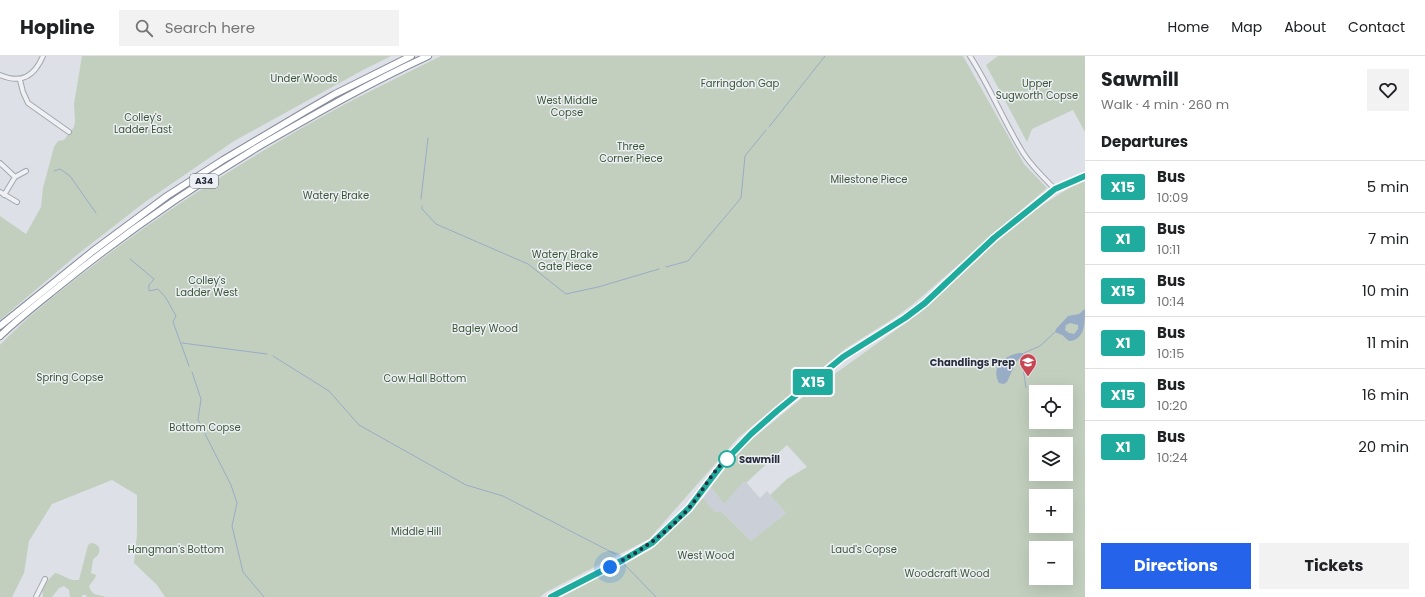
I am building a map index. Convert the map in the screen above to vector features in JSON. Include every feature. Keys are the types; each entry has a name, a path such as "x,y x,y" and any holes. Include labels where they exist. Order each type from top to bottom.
{"highway":[{"name":"A34","path":"0,326 93,251 167,196 223,160 335,94 411,56"},
{"name":"A34","path":"0,336 97,256 171,202 226,166 307,118 428,56"}],"street":[{"path":"0,75 7,78 20,80 31,74 43,56"},
{"path":"970,56 991,90 1022,152 1036,170 1055,189"},
{"path":"20,80 28,103 69,132"},
{"path":"0,163 15,177"},
{"path":"17,202 2,194 15,177 26,171"},
{"path":"551,597 623,560 652,543 689,508 724,462 751,434 843,357 905,318 925,303 994,238 1055,189 1085,176"},
{"path":"36,597 45,580"}],"shaded area":[{"path":"744,480 760,498 767,491 786,513 751,541 722,512 715,512 703,498 711,487 724,504"}],"green space":[{"name":"Colley's Ladder East","path":"82,56 391,56 234,141 145,202 78,254 0,320 0,216 26,234 41,207 43,188 54,147 58,141 64,140 74,127 74,104"},
{"name":"Bagley Wood","path":"441,56 963,56 1024,164 1047,188 912,305 845,349 738,438 649,539 546,592 540,597 165,597 157,585 134,563 137,534 137,495 112,480 52,504 29,541 24,573 12,597 0,597 0,345 30,317 108,254 142,229 214,181 325,115"},
{"name":"Upper Sugworth Copse","path":"998,56 1085,56 1085,132 1073,110 1032,129 1027,142 986,65"},
{"path":"1085,181 1085,597 562,597 652,549 703,498 715,512 722,512 751,541 786,513 770,495 787,479 807,467 787,445 746,483 744,481 724,504 711,487 739,450 808,393 921,312 999,239 1044,204 1077,183"},
{"path":"91,543 97,545 99,552 93,560 91,573 96,575 89,586 94,594 106,597 87,597 86,595 82,595 82,597 70,597 69,590 64,586 59,588 52,597 43,597 42,588 55,573 72,580 79,580 88,545"}],"water":[{"path":"1085,309 1083,330 1078,338 1069,341 1062,335 1055,332 1068,316 1079,314","holes":["1070,323 1078,325 1078,329 1074,334 1065,330 1066,325"]},
{"path":"1023,353 1024,355 1016,362 1007,382 1004,384 999,383 996,372 1000,363 1009,356"}],"waterway":[{"path":"769,127 825,56"},
{"path":"666,267 688,261 741,198 745,156 766,130"},
{"path":"421,199 428,138"},
{"path":"54,171 60,169 70,176 96,213"},
{"path":"422,206 422,209 436,224 528,264 566,294 598,287 659,269"},
{"path":"130,259 154,279 149,285 149,291 158,289 166,298 176,316 173,322 189,366"},
{"path":"1024,353 1040,346 1055,332"},
{"path":"182,343 267,354"},
{"path":"273,356 329,391 359,425 466,485 503,496 615,554"},
{"path":"1022,361 1026,388"},
{"path":"192,372 201,399 198,420 231,485 237,503 232,526 243,572 264,597"},
{"path":"625,565 656,597"}],"bus line":[{"name":"X15","path":"551,597 623,560 652,543 689,508 724,462 751,434 777,411 843,357 905,318 925,303 1025,211 1055,189 1085,176"}],"place":[{"name":"Chandlings Prep","path":"1028,377"},
{"name":"Sawmill","path":"727,459"}],"route":[{"path":"610,567 652,543 667,530 689,508 727,459"}],"park label":[{"name":"Under Woods","path":"304,78"},
{"name":"Farringdon Gap","path":"740,83"},
{"name":"West Middle Copse","path":"567,106"},
{"name":"Three Corner Piece","path":"631,152"},
{"name":"Milestone Piece","path":"869,179"},
{"name":"Watery Brake","path":"336,195"},
{"name":"Watery Brake Gate Piece","path":"565,260"},
{"name":"Colley's Ladder West","path":"207,286"},
{"name":"Spring Copse","path":"70,377"},
{"name":"Cow Hall Bottom","path":"425,378"},
{"name":"Bottom Copse","path":"205,427"},
{"name":"Middle Hill","path":"416,531"},
{"name":"Hangman's Bottom","path":"176,549"},
{"name":"Laud's Copse","path":"864,549"},
{"name":"West Wood","path":"706,555"},
{"name":"Woodcraft Wood","path":"947,573"}]}
